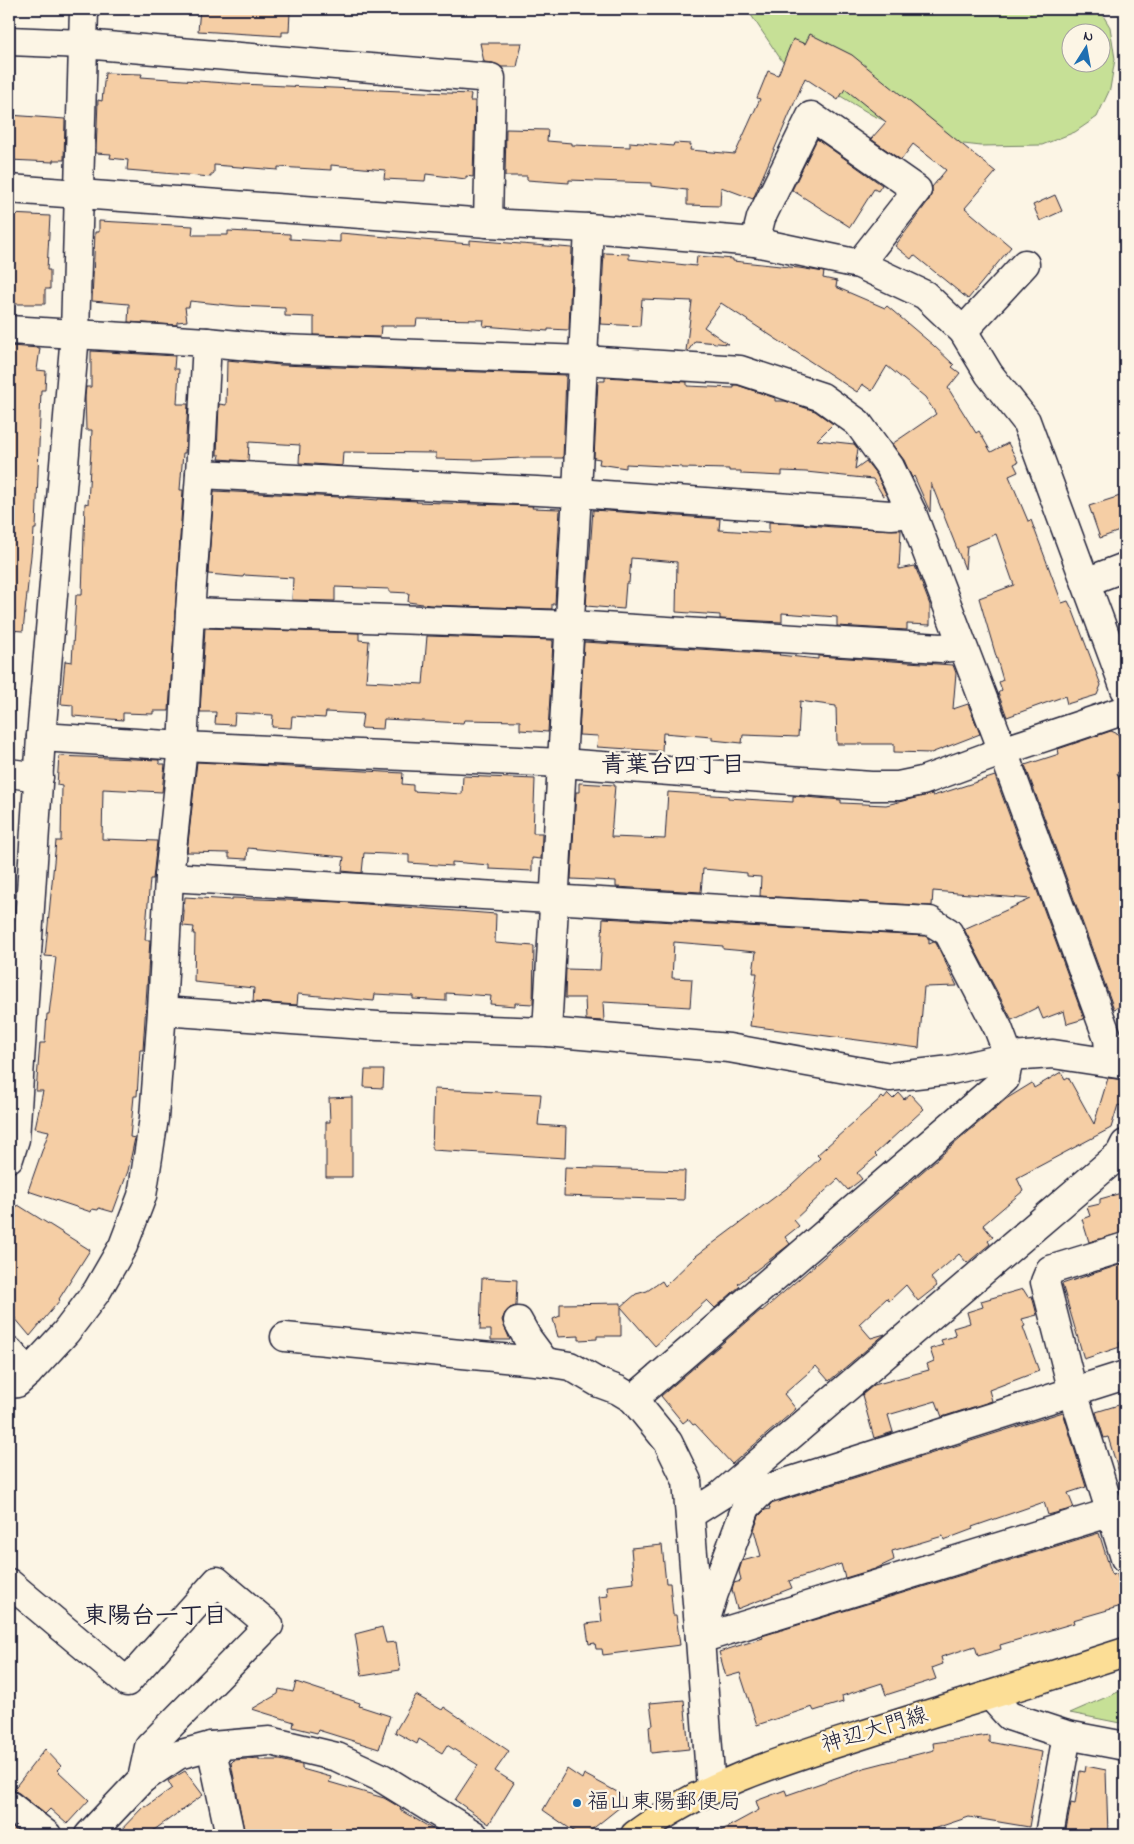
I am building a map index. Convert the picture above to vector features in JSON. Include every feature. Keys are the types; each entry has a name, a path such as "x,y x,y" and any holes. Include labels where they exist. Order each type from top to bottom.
{"main road":[{"name":"神辺大門線","path":"635,1835 650,1823 711,1789 770,1764 991,1696 1125,1652"}],"street":[{"path":"9,1158 15,1139 41,737 75,334 84,9"},
{"path":"9,41 83,44 491,78 488,223"},
{"path":"755,242 761,218 811,116 917,190 859,264"},
{"path":"9,189 488,223 589,228 755,242 859,264 925,295 963,331 989,374 1026,421 1125,689"},
{"path":"547,1032 584,360 589,228"},
{"path":"963,331 1025,264"},
{"path":"9,330 207,342 280,349 584,360 740,370 822,397 858,423 890,467 912,513 1118,1063"},
{"path":"9,1350 18,1379 66,1332 97,1291 123,1246 142,1196 154,1118 169,877 183,746 207,342"},
{"path":"200,474 577,493 892,515 912,513"},
{"path":"1086,582 1125,567"},
{"path":"190,612 570,625 941,648 962,646"},
{"path":"41,737 183,746 562,763 871,786 898,786 922,781 1002,751 1125,710"},
{"path":"9,773 39,777"},
{"path":"169,877 930,921 948,932 998,1028 1009,1057 1005,1079 633,1399"},
{"path":"162,1011 378,1026 547,1032 728,1048 890,1077 950,1070 1009,1057 1053,1054 1118,1063"},
{"path":"691,1514 736,1482 1120,1154 1125,1144"},
{"path":"1125,1248 1050,1270 1045,1282 1073,1392 1118,1510 1125,1558"},
{"path":"518,1320 528,1340 545,1362"},
{"path":"285,1337 570,1366 599,1383 618,1390 633,1399 668,1442 687,1481 711,1789"},
{"path":"700,1639 714,1593 746,1507 763,1490 1125,1375"},
{"path":"700,1639 1118,1510"},
{"path":"9,1583 127,1682 216,1581 269,1625 149,1747 142,1779"},
{"path":"991,1696 1009,1716 1067,1735 1125,1746"},
{"path":"1049,1835 1067,1735"},
{"path":"89,1835 142,1779 178,1755 211,1746 270,1741 337,1757 382,1778 474,1835"},
{"path":"211,1746 230,1835"},
{"path":"9,1805 47,1835"}],"green space":[{"path":"747,9 1099,9 1107,22 1062,22 1062,72 1112,72 1112,40 1115,59 1110,89 1097,117 1075,132 1042,145 981,146 928,140 872,115 782,61"},
{"path":"1125,1689 1125,1724 1070,1713"}],"building":[{"path":"200,9 284,9 284,12 290,12 289,32 282,32 282,36 198,31"},
{"path":"810,34 852,55 996,172 965,208 1011,247 968,299 914,255 911,259 895,246 929,200 932,187 946,170 913,144 901,160 871,139 886,122 845,89 838,100 805,78 753,199 721,187 720,206 687,205 687,190 651,186 651,183 569,180 569,183 527,180 527,176 505,176 506,129 548,130 547,141 572,143 572,145 630,147 630,142 673,146 674,143 691,144 690,150 735,154 760,99 757,98 768,71 778,75 793,39 805,44"},
{"path":"480,43 522,43 517,67 501,67 493,63 484,62"},
{"path":"105,73 142,74 141,77 240,84 471,94 470,101 475,101 473,177 466,176 466,179 426,174 425,181 384,179 385,170 331,165 331,170 278,167 278,170 214,165 214,174 211,174 211,177 127,170 128,160 110,158 111,154 96,153 98,100 102,101"},
{"path":"9,115 65,119 64,160 53,160 53,162 9,160"},
{"path":"817,139 882,185 878,191 874,189 850,227 792,190"},
{"path":"1055,195 1062,211 1040,221 1033,205"},
{"path":"10,214 50,216 47,270 50,270 50,289 45,289 45,304 12,304 12,291 9,291"},
{"path":"99,221 193,226 192,235 228,235 228,231 290,234 290,239 340,242 340,233 470,244 470,240 572,248 569,330 548,329 548,331 483,326 484,320 417,319 416,326 381,326 380,337 314,335 314,317 285,316 285,308 237,306 190,301 189,307 185,307 187,321 177,322 177,325 128,322 129,304 92,301 95,232 99,232"},
{"path":"604,253 629,254 629,259 696,266 697,256 733,259 733,261 824,272 823,278 837,281 836,287 885,308 887,306 933,345 954,365 952,367 960,373 948,388 976,433 979,431 991,452 1008,443 1018,462 1014,464 1018,472 1009,476 1028,521 1031,520 1062,603 1068,601 1073,611 1101,685 1097,695 1067,704 1065,696 1007,717 998,693 1002,690 999,682 1003,680 979,598 1014,585 996,534 967,546 965,569 931,483 930,512 914,476 912,478 904,460 892,444 936,414 925,397 887,366 872,391 862,384 857,392 721,303 704,327 728,344 695,341 688,351 686,351 692,301 642,299 640,326 600,324"},
{"path":"9,346 40,348 37,370 46,371 45,390 41,390 36,529 34,529 23,631 9,630"},
{"path":"91,351 175,356 174,369 179,369 177,404 188,404 185,453 183,453 180,490 183,490 169,711 153,711 153,714 123,713 123,720 73,716 73,705 61,704 65,661 72,662 76,595 82,595 85,503 88,504 92,430 86,430 85,396 86,387 91,387"},
{"path":"227,360 280,365 566,375 563,458 436,459 436,453 343,452 342,466 299,463 300,445 249,442 248,461 219,459 220,455 217,455 219,404 226,405"},
{"path":"605,377 687,382 687,386 734,388 734,385 737,385 775,398 775,401 785,401 815,411 833,424 817,440 854,444 858,449 855,469 866,461 877,475 886,494 883,496 873,479 806,472 782,471 782,476 741,474 741,471 729,471 729,469 626,464 626,468 599,464 600,459 594,458 598,381 605,381"},
{"path":"214,491 533,506 532,508 560,509 555,604 552,604 552,609 430,605 408,602 409,593 389,592 389,589 335,587 335,601 292,600 293,578 208,574"},
{"path":"1120,496 1125,509 1125,529 1100,538 1089,506"},
{"path":"593,510 720,519 719,530 769,533 769,522 901,530 899,569 915,566 930,605 930,625 907,624 907,630 837,626 837,617 782,613 782,622 720,619 720,615 676,612 677,562 631,558 629,583 626,583 624,609 586,606"},
{"path":"205,628 359,633 359,640 369,641 366,681 423,684 427,636 552,640 548,732 520,730 520,721 464,720 463,723 384,719 383,729 361,728 363,714 326,712 325,718 292,716 291,728 272,727 273,715 235,713 234,725 215,724 216,712 200,712"},
{"path":"584,642 780,654 818,659 818,656 953,665 956,673 953,709 968,704 980,734 931,753 894,752 894,744 837,744 836,706 800,701 798,737 743,735 742,743 712,740 712,737 663,733 662,751 597,747 598,736 579,735"},
{"path":"1111,731 1118,734 1125,754 1125,770 1117,773 1125,795 1125,1005 1114,1009 1025,765 1059,754 1058,749"},
{"path":"59,756 159,760 159,764 165,764 162,792 103,789 102,839 157,841 153,879 150,879 145,940 150,940 143,1050 140,1050 137,1096 134,1096 130,1137 135,1138 128,1171 113,1212 99,1208 98,1210 92,1209 91,1212 28,1191 49,1131 35,1128 43,1091 36,1091 40,1043 45,1043 47,1014 49,1014 56,957 45,956 56,841 61,841 62,786 57,785"},
{"path":"197,762 403,773 402,784 413,785 413,791 462,794 463,776 535,779 533,833 542,833 541,859 532,858 532,871 489,869 489,865 452,862 452,866 409,863 409,855 364,853 362,873 342,871 344,857 248,848 247,859 229,858 229,853 187,852"},
{"path":"995,776 1084,1019 1067,1024 1064,1011 1043,1019 1038,1007 1012,1020 964,929 1031,899 933,891 932,906 760,896 761,877 747,876 747,873 703,869 701,892 616,887 616,881 571,879 576,792 579,792 579,783 615,785 611,837 665,839 668,792 793,802 793,796 841,800 841,803 886,805 932,794 933,796"},
{"path":"185,897 339,902 496,914 495,943 534,946 533,1004 515,1003 515,1006 490,1004 491,996 446,993 446,1001 413,999 413,996 375,994 374,1001 298,994 297,1005 253,1002 254,988 194,982 195,934 193,934 194,927 183,926"},
{"path":"603,918 925,936 929,939 929,944 936,943 957,986 924,987 919,1048 750,1026 757,973 753,973 756,952 723,949 723,946 674,942 672,978 692,979 690,1007 603,1002 604,1021 586,1020 585,998 565,998 566,969 600,970"},
{"path":"365,1070 384,1070 383,1088 364,1087"},
{"path":"1061,1072 1065,1079 1068,1077 1094,1124 1108,1078 1125,1080 1125,1107 1118,1105 1111,1128 1017,1178 1023,1191 983,1225 993,1237 988,1241 990,1244 967,1263 959,1254 931,1278 937,1286 918,1301 906,1285 889,1301 887,1298 859,1324 871,1338 885,1334 829,1381 816,1366 784,1394 796,1409 732,1464 695,1424 693,1425 688,1419 683,1423 661,1396 1006,1099 1032,1083 1034,1088"},
{"path":"434,1089 541,1094 538,1125 566,1127 565,1158 432,1150"},
{"path":"899,1093 904,1099 910,1094 924,1109 875,1154 877,1156 857,1173 862,1179 848,1190 838,1179 794,1220 799,1226 785,1237 790,1244 738,1284 740,1286 715,1308 707,1300 655,1346 621,1307 636,1294 647,1291 662,1281 665,1286 696,1256 791,1185 820,1158 817,1155 882,1097 884,1099 888,1094 893,1099"},
{"path":"352,1097 352,1177 326,1177 326,1122 330,1122 329,1098"},
{"path":"565,1167 685,1171 684,1200 564,1196"},
{"path":"1125,1192 1125,1232 1089,1242 1082,1219 1090,1216 1087,1207 1100,1204 1100,1199"},
{"path":"18,1205 90,1250 60,1300 30,1336 9,1311 9,1219"},
{"path":"1125,1263 1125,1341 1119,1343 1120,1347 1084,1359 1062,1284"},
{"path":"482,1278 517,1280 516,1306 510,1308 505,1313 502,1320 510,1340 491,1340 491,1330 480,1330"},
{"path":"1023,1289 1028,1297 1032,1296 1037,1315 1022,1319 1025,1326 1023,1327 1039,1371 989,1390 992,1401 942,1417 936,1401 888,1415 893,1432 874,1438 862,1395 874,1385 929,1370 927,1364 934,1361 930,1349 943,1345 941,1340 956,1336 953,1328 970,1323 967,1312 983,1307 981,1301"},
{"path":"621,1303 621,1336 597,1336 597,1339 579,1340 579,1336 558,1337 553,1319 560,1316 560,1304"},
{"path":"1125,1403 1125,1478 1121,1479 1108,1437 1104,1438 1096,1412"},
{"path":"1063,1412 1086,1487 1068,1493 1074,1508 1048,1515 1044,1502 972,1527 973,1529 944,1540 943,1536 892,1551 894,1560 875,1569 845,1578 841,1564 789,1581 792,1588 737,1609 732,1590 734,1583 741,1581 739,1571 742,1561 761,1556 754,1530 759,1516 765,1510 770,1509 769,1506 771,1504"},
{"path":"1099,1533 1112,1575 1117,1574 1125,1605 1073,1620 1074,1623 1000,1645 1001,1649 978,1656 975,1646 941,1657 943,1664 932,1668 936,1679 886,1695 882,1683 842,1696 843,1702 814,1711 812,1707 757,1725 740,1673 726,1677 719,1652 763,1638 762,1636"},
{"path":"662,1545 666,1583 670,1583 673,1615 676,1615 680,1645 603,1655 602,1649 596,1649 595,1643 589,1644 586,1624 602,1622 599,1597 608,1596 607,1586 634,1583 631,1548"},
{"path":"382,1627 386,1643 396,1642 400,1670 362,1676 355,1634"},
{"path":"296,1682 360,1703 359,1706 390,1716 379,1749 318,1730 317,1733 293,1727 294,1722 252,1709 278,1694 279,1689 293,1692"},
{"path":"416,1695 442,1710 444,1707 509,1751 495,1771 514,1783 489,1824 455,1800 478,1765 447,1745 442,1753 419,1739 417,1744 395,1732"},
{"path":"684,1700 689,1749 651,1753 649,1726 653,1725 650,1703"},
{"path":"989,1735 989,1742 1042,1752 1029,1827 969,1817 915,1835 713,1835 759,1810 756,1801 785,1790 787,1795 864,1768 934,1750 933,1743"},
{"path":"45,1749 61,1766 57,1770 89,1800 67,1824 50,1809 45,1814 13,1790"},
{"path":"259,1758 259,1760 280,1760 302,1765 302,1769 331,1777 329,1782 384,1798 401,1808 400,1810 443,1835 245,1835 231,1763 234,1760"},
{"path":"1086,1766 1106,1770 1108,1835 1065,1835 1071,1803 1075,1804 1080,1771 1085,1772"},
{"path":"567,1769 582,1779 584,1774 619,1793 625,1803 585,1835 579,1835 543,1810"},
{"path":"185,1771 203,1795 147,1835 116,1835 144,1806 146,1807 172,1788 168,1781"},
{"path":"9,1825 22,1835 9,1835"}],"place":[{"name":"福山東陽郵便局","path":"577,1803"}],"district":[{"name":"青葉台四丁目","path":"673,766"},
{"name":"東陽台一丁目","path":"155,1617"}]}
